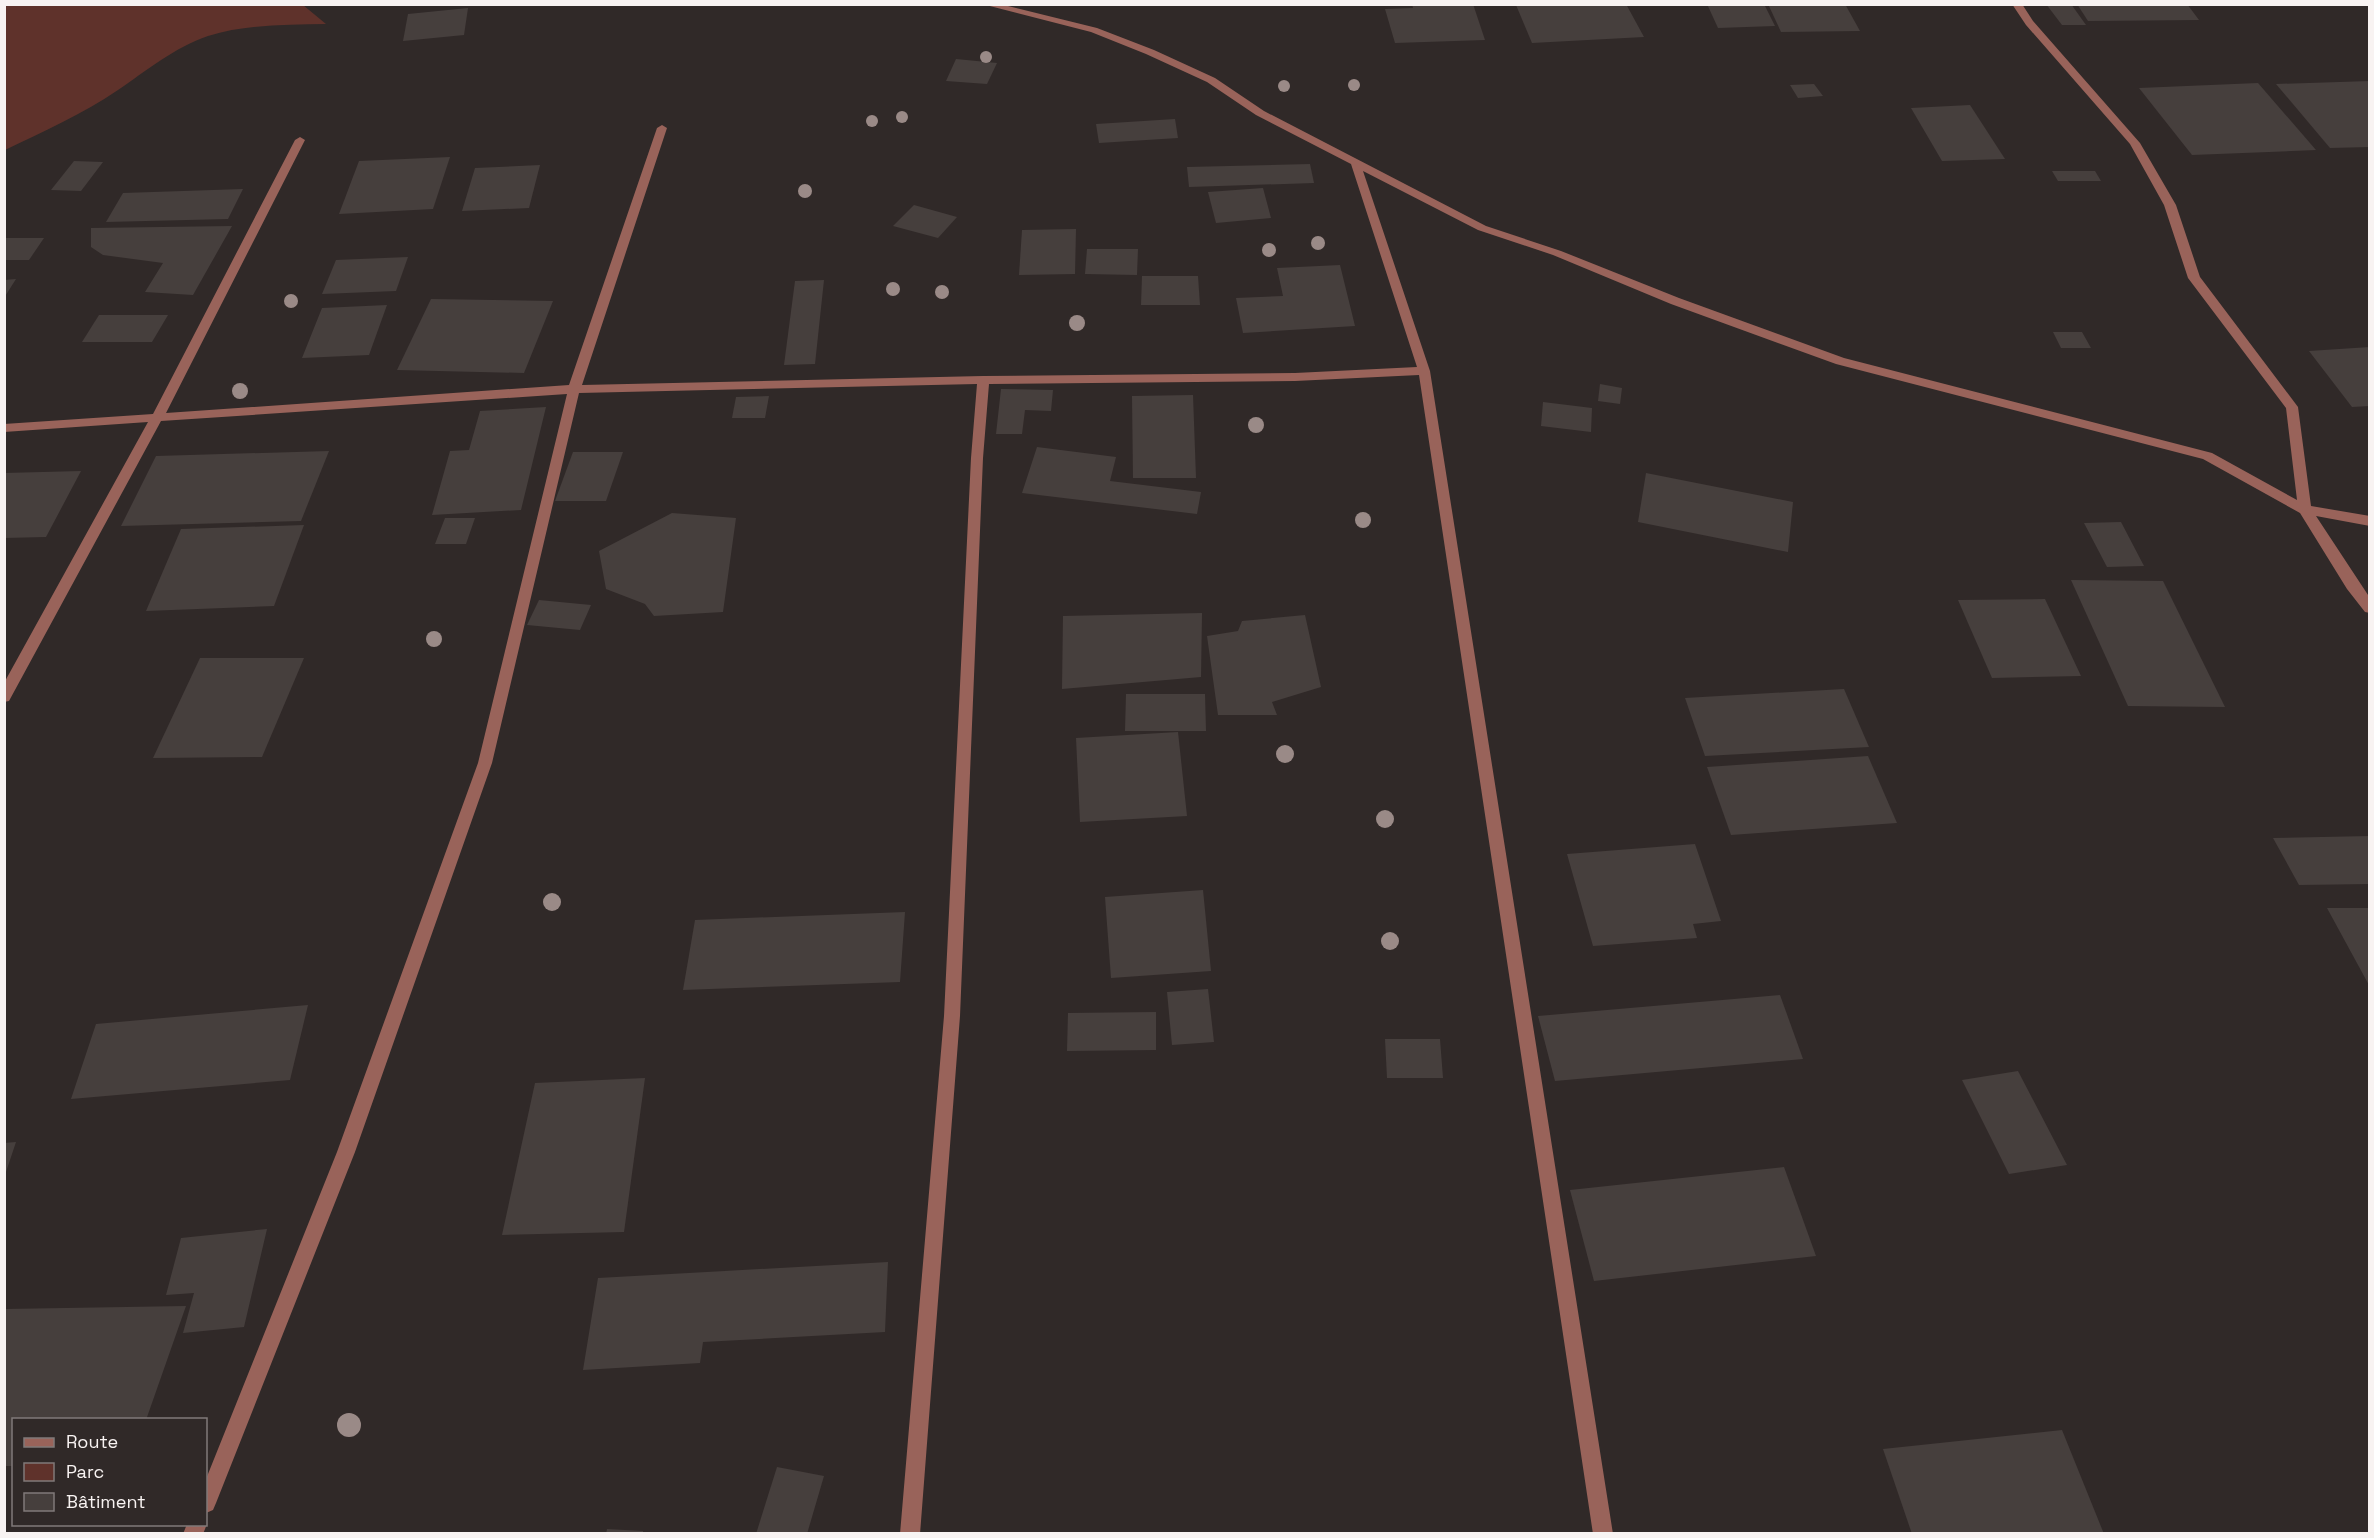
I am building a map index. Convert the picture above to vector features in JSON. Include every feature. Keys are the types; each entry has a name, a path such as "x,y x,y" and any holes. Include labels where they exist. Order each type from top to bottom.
{"street":[{"path":"986,4 1094,30 1150,52 1211,80 1260,113 1356,165 1482,228 1557,253 1675,301 1840,361 2207,456 2304,510 2370,521"},
{"path":"2017,4 2029,23 2135,143 2170,205 2194,278 2292,407 2304,510 2352,585 2370,608"},
{"path":"207,1500 346,1152 485,763 574,390 662,128"},
{"path":"4,697 157,418 300,140"},
{"path":"1356,165 1424,371 1603,1533"},
{"path":"4,428 574,390 777,387 983,380 1295,377 1424,371"},
{"path":"910,1533 952,1016 977,458 983,380"}],"green space":[{"path":"5,4 303,5 326,24 252,27 208,36 184,46 91,107 5,150"}],"building":[{"path":"1412,4 1473,4 1485,40 1395,43 1385,9 1413,8"},
{"path":"1626,4 1644,37 1532,43 1516,5"},
{"path":"1707,4 1764,4 1775,26 1718,28"},
{"path":"1768,4 1845,4 1860,31 1781,32"},
{"path":"2046,4 2071,4 2086,25 2062,25"},
{"path":"2077,4 2187,4 2199,20 2088,21"},
{"path":"468,8 464,35 403,41 408,14"},
{"path":"956,59 997,63 987,84 946,81"},
{"path":"2370,81 2370,147 2330,148 2276,84"},
{"path":"2258,83 2316,150 2192,155 2139,88"},
{"path":"1814,84 1823,96 1798,98 1790,85"},
{"path":"1970,105 2005,159 1942,161 1911,108"},
{"path":"1175,119 1178,138 1099,143 1096,124"},
{"path":"450,157 433,209 339,214 359,161"},
{"path":"74,161 103,162 81,191 51,190"},
{"path":"1310,164 1314,183 1189,187 1187,167"},
{"path":"540,165 529,208 462,211 475,168"},
{"path":"2052,171 2095,171 2101,181 2058,181"},
{"path":"1263,188 1271,218 1216,223 1208,192"},
{"path":"243,189 228,219 106,222 123,193"},
{"path":"914,205 957,217 938,238 893,226"},
{"path":"232,226 193,295 145,292 163,263 103,255 91,247 91,228"},
{"path":"1076,229 1075,274 1019,275 1022,230"},
{"path":"5,238 44,238 29,260 5,260"},
{"path":"1087,249 1138,249 1137,275 1085,274"},
{"path":"408,257 396,291 322,294 336,260"},
{"path":"1340,265 1355,326 1243,333 1236,298 1283,296 1277,268"},
{"path":"1142,276 1198,276 1200,305 1141,305"},
{"path":"16,279 4,298 4,280"},
{"path":"824,280 815,364 784,365 795,281"},
{"path":"431,299 553,301 524,373 397,370"},
{"path":"387,305 369,355 302,358 322,308"},
{"path":"99,315 168,315 152,342 82,342"},
{"path":"2053,332 2082,332 2091,348 2061,348"},
{"path":"2370,347 2370,406 2352,407 2309,351"},
{"path":"1600,384 1622,388 1620,404 1598,401"},
{"path":"1001,389 1053,390 1051,411 1025,410 1022,434 996,434"},
{"path":"1193,395 1196,478 1133,478 1132,396"},
{"path":"769,396 765,418 732,418 736,397"},
{"path":"1543,402 1592,408 1591,432 1541,426"},
{"path":"546,407 521,510 432,515 450,451 469,450 480,411"},
{"path":"1037,447 1116,457 1110,481 1201,492 1197,514 1022,493"},
{"path":"329,451 301,521 121,526 156,456"},
{"path":"573,452 623,452 606,501 555,501"},
{"path":"81,471 46,537 4,538 4,473"},
{"path":"1646,473 1793,502 1788,552 1638,522"},
{"path":"672,513 736,518 723,612 654,616 645,604 606,589 599,551"},
{"path":"445,518 475,518 466,544 435,544"},
{"path":"2121,522 2144,566 2107,567 2084,523"},
{"path":"304,525 274,606 146,611 181,529"},
{"path":"2071,580 2163,581 2225,707 2128,706"},
{"path":"2045,599 2081,676 1992,678 1958,600"},
{"path":"539,600 591,605 580,630 527,625"},
{"path":"1202,613 1201,677 1062,689 1063,616"},
{"path":"1305,615 1321,687 1272,702 1277,715 1218,715 1207,636 1238,631 1242,621"},
{"path":"200,658 304,658 262,757 153,758"},
{"path":"1844,689 1869,747 1705,756 1685,698"},
{"path":"1126,694 1205,694 1206,731 1125,731"},
{"path":"1178,732 1187,816 1080,822 1076,738"},
{"path":"1868,756 1897,823 1731,835 1707,767"},
{"path":"2370,836 2370,884 2299,885 2273,838"},
{"path":"1695,844 1721,921 1693,924 1697,938 1593,946 1567,854"},
{"path":"1203,890 1211,971 1111,978 1105,897"},
{"path":"2327,908 2370,908 2370,987"},
{"path":"905,912 900,982 683,990 695,920"},
{"path":"1208,989 1214,1042 1172,1045 1167,992"},
{"path":"1780,995 1803,1059 1555,1081 1538,1016"},
{"path":"308,1005 290,1080 71,1099 96,1024"},
{"path":"1156,1012 1156,1050 1067,1051 1068,1013"},
{"path":"1385,1039 1440,1039 1443,1078 1387,1078"},
{"path":"2018,1071 2067,1165 2009,1174 1962,1080"},
{"path":"645,1078 624,1232 502,1235 535,1083"},
{"path":"16,1142 5,1175 4,1175 4,1143"},
{"path":"1784,1167 1816,1256 1594,1281 1570,1190"},
{"path":"267,1229 244,1327 183,1333 194,1293 166,1295 181,1238"},
{"path":"888,1262 885,1332 703,1342 700,1363 583,1370 598,1278"},
{"path":"186,1306 147,1418 12,1418 12,1466 5,1466 5,1309"},
{"path":"2062,1430 2104,1534 1912,1534 1883,1449"},
{"path":"777,1467 824,1476 807,1534 756,1534"},
{"path":"607,1529 643,1531 643,1534 606,1534"}]}
